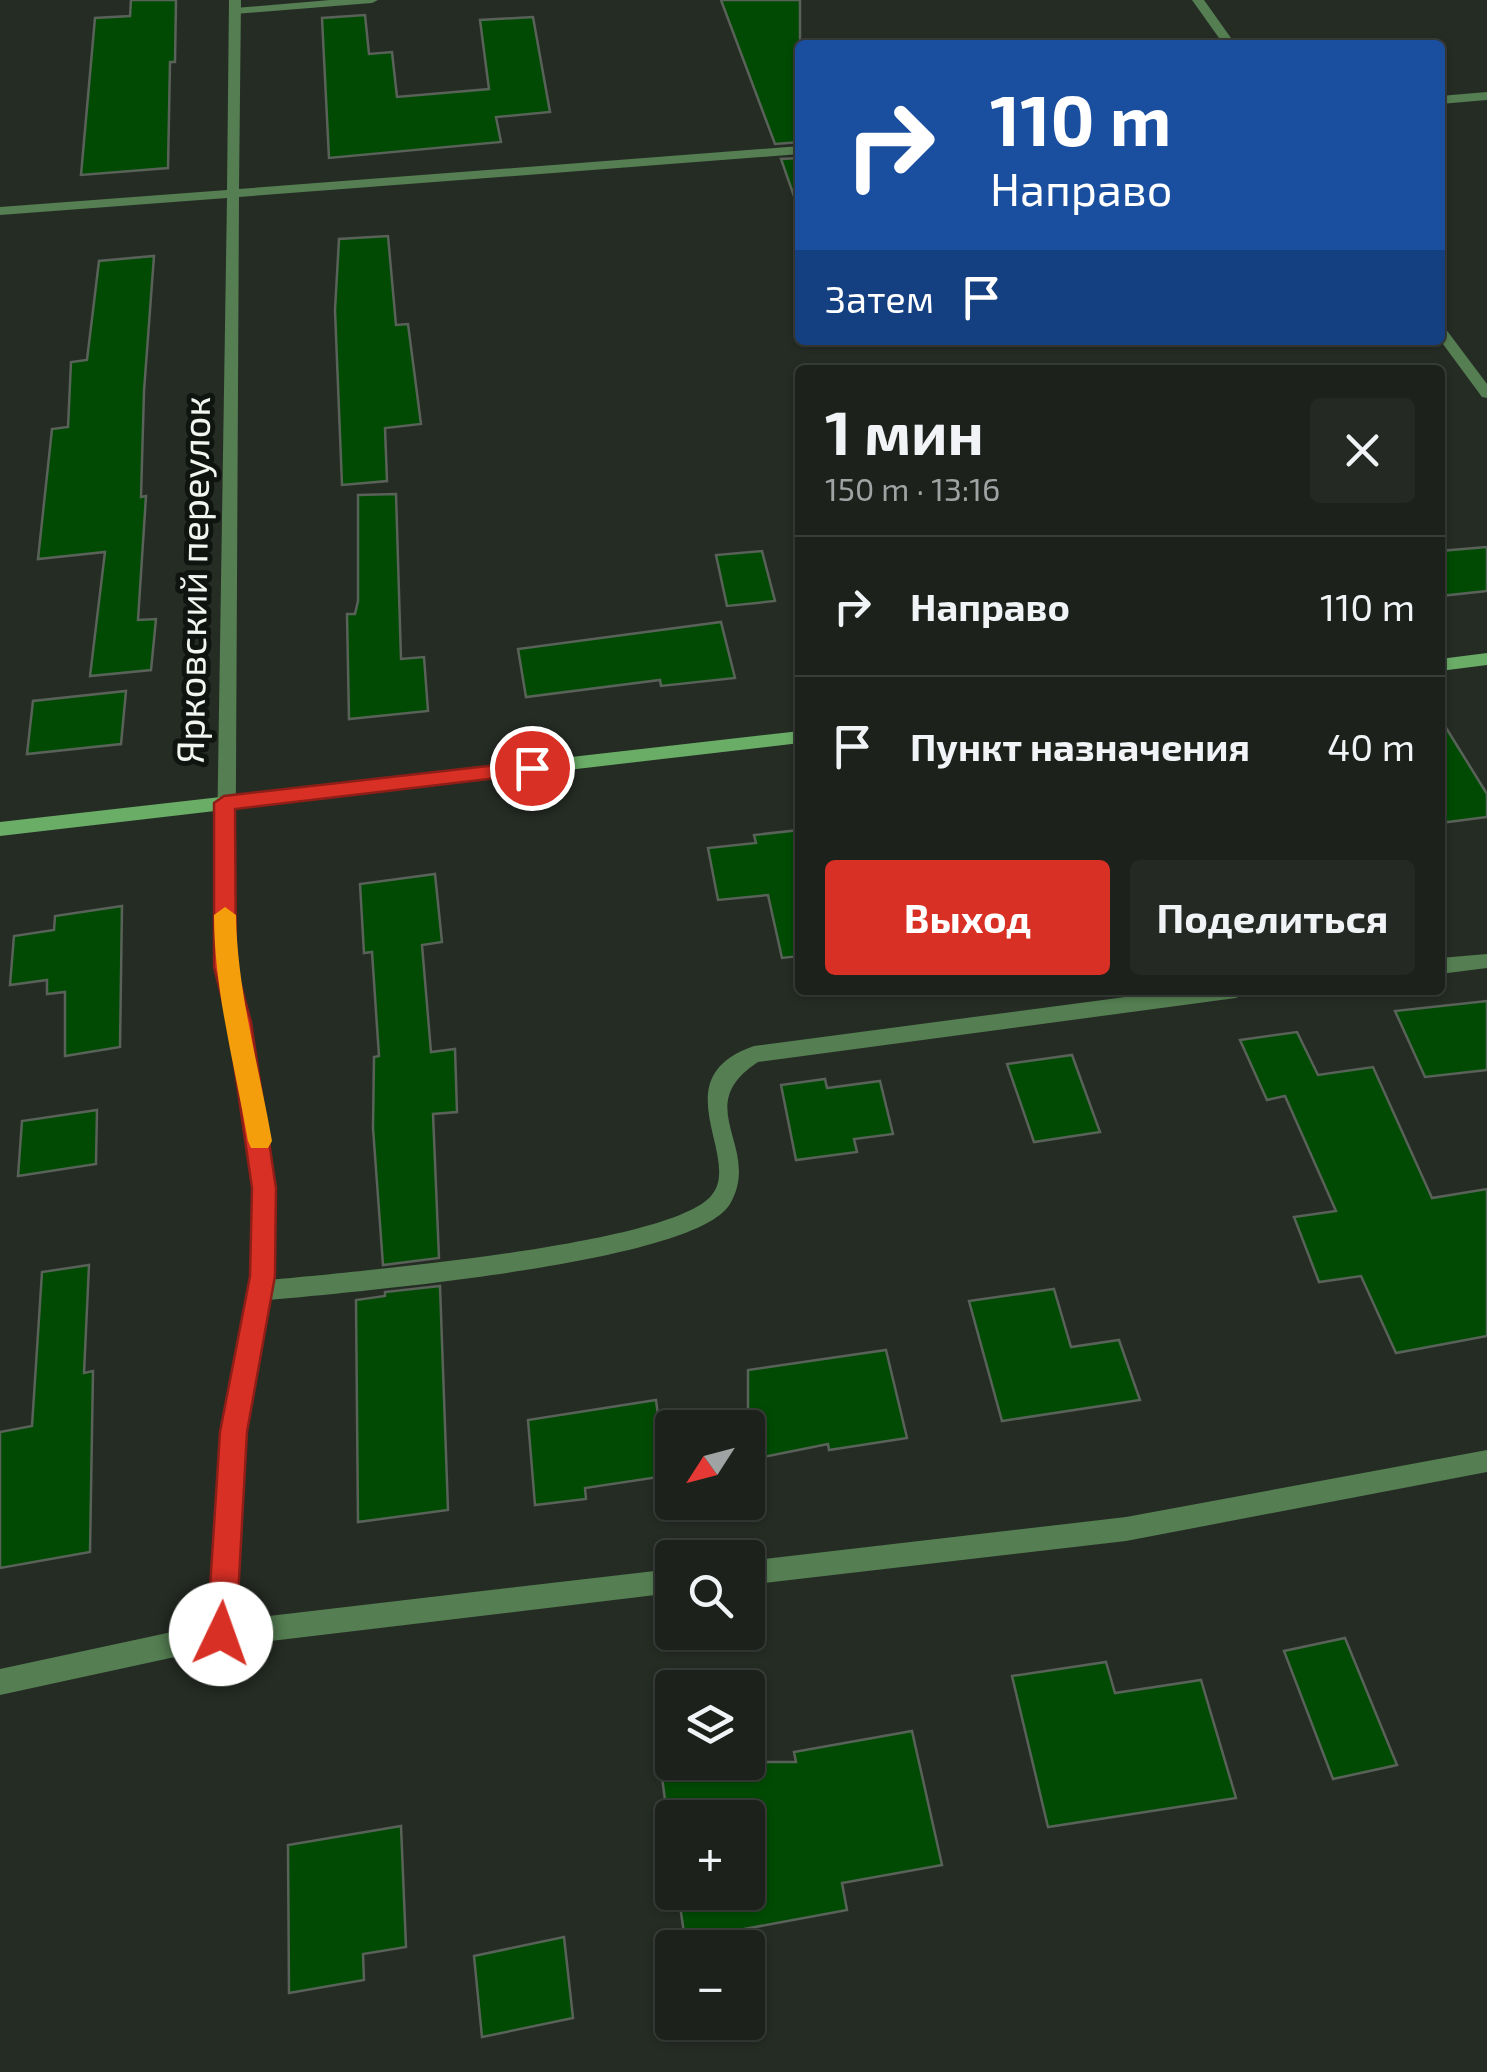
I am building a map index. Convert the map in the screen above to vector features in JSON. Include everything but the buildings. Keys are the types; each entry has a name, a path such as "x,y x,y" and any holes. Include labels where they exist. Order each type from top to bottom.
{"main road":[{"path":"1445,663 1487,659"},
{"path":"0,829 795,739"}],"street":[{"path":"235,5 372,0"},
{"path":"1198,0 1226,40"},
{"name":"Ярковский переулок","path":"221,1634 233,1432 260,1291 264,1188 240,1022 225,967 235,5"},
{"path":"1445,100 1487,96"},
{"path":"0,211 795,150"},
{"path":"1445,338 1487,394"},
{"path":"1445,965 1487,961"},
{"path":"260,1291 386,1277 645,1238 712,1212 724,1196 729,1178 716,1117 722,1079 736,1063 754,1054 1198,995"},
{"path":"765,1571 1126,1528 1487,1461"},
{"path":"0,1682 221,1634 655,1584"}],"slow traffic":[{"path":"225,915 225,967 240,1022 260,1141"}],"route":[{"path":"221,1634 233,1432 262,1276 264,1188 240,1022 225,967 224,803 532,768"}]}
